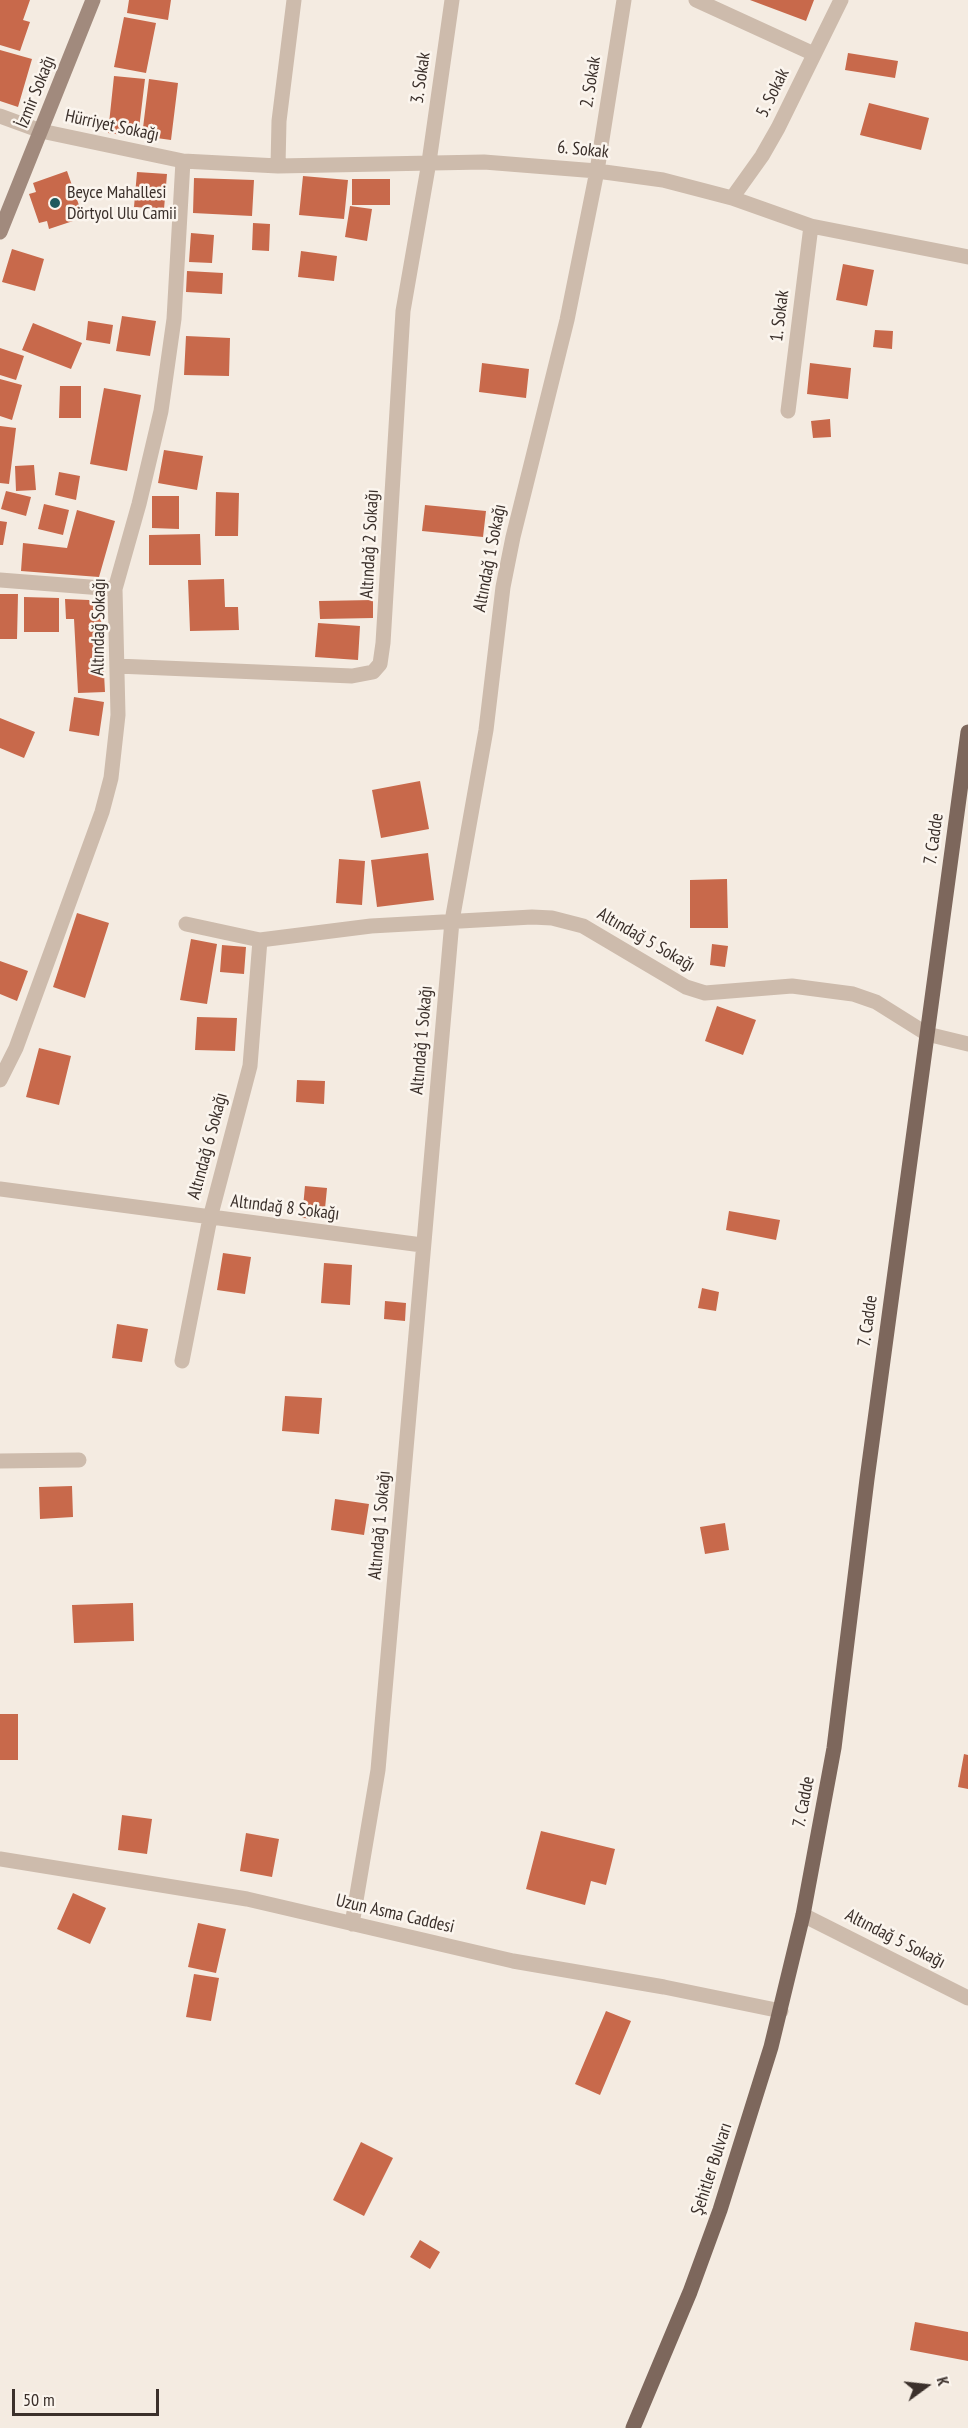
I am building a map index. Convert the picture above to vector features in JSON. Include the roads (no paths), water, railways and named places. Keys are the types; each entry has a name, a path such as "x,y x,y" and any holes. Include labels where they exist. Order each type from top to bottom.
{"main road":[{"name":"7. Cadde","path":"803,1915 834,1748 868,1467 968,732"},
{"name":"Şehitler Bulvarı","path":"633,2428 690,2292 720,2210 781,2011 803,1915"}],"street":[{"name":"İzmir Sokağı","path":"0,232 93,0"},
{"path":"278,166 279,121 294,0"},
{"name":"3. Sokak","path":"429,162 452,0"},
{"name":"2. Sokak","path":"597,171 624,0"},
{"path":"696,0 814,54"},
{"name":"5. Sokak","path":"732,198 762,156 841,0"},
{"name":"Hürriyet Sokağı","path":"0,116 41,131 183,161"},
{"name":"6. Sokak","path":"183,161 278,166 484,162 597,171 663,180 732,198 811,226 968,256"},
{"name":"Altındağ Sokağı","path":"0,1080 16,1048 102,812 117,747 115,589 142,493 161,411 174,319 183,161"},
{"name":"Altındağ 2 Sokağı","path":"117,666 352,676 373,672 380,664 403,311 429,162"},
{"name":"Altındağ 1 Sokağı","path":"352,1924 378,1770 452,921 486,730 503,587 513,537 567,320 597,171"},
{"name":"1. Sokak","path":"788,411 811,226"},
{"path":"0,580 115,589"},
{"name":"Altındağ 5 Sokağı","path":"186,924 260,940 370,926 532,917 568,921 599,935 686,987 705,993 792,986 843,992 876,1002 927,1034 968,1044"},
{"name":"Altındağ 6 Sokağı","path":"182,1361 210,1218 250,1066 260,940"},
{"name":"Altındağ 8 Sokağı","path":"0,1189 422,1245"},
{"path":"0,1461 79,1460"},
{"name":"Uzun Asma Caddesi","path":"0,1858 247,1899 513,1961 664,1987 781,2011"},
{"name":"Altındağ 5 Sokağı","path":"803,1915 968,1998"}],"place":[{"name":"Beyce Mahallesi Dörtyol Ulu Camii","path":"55,203"}]}
